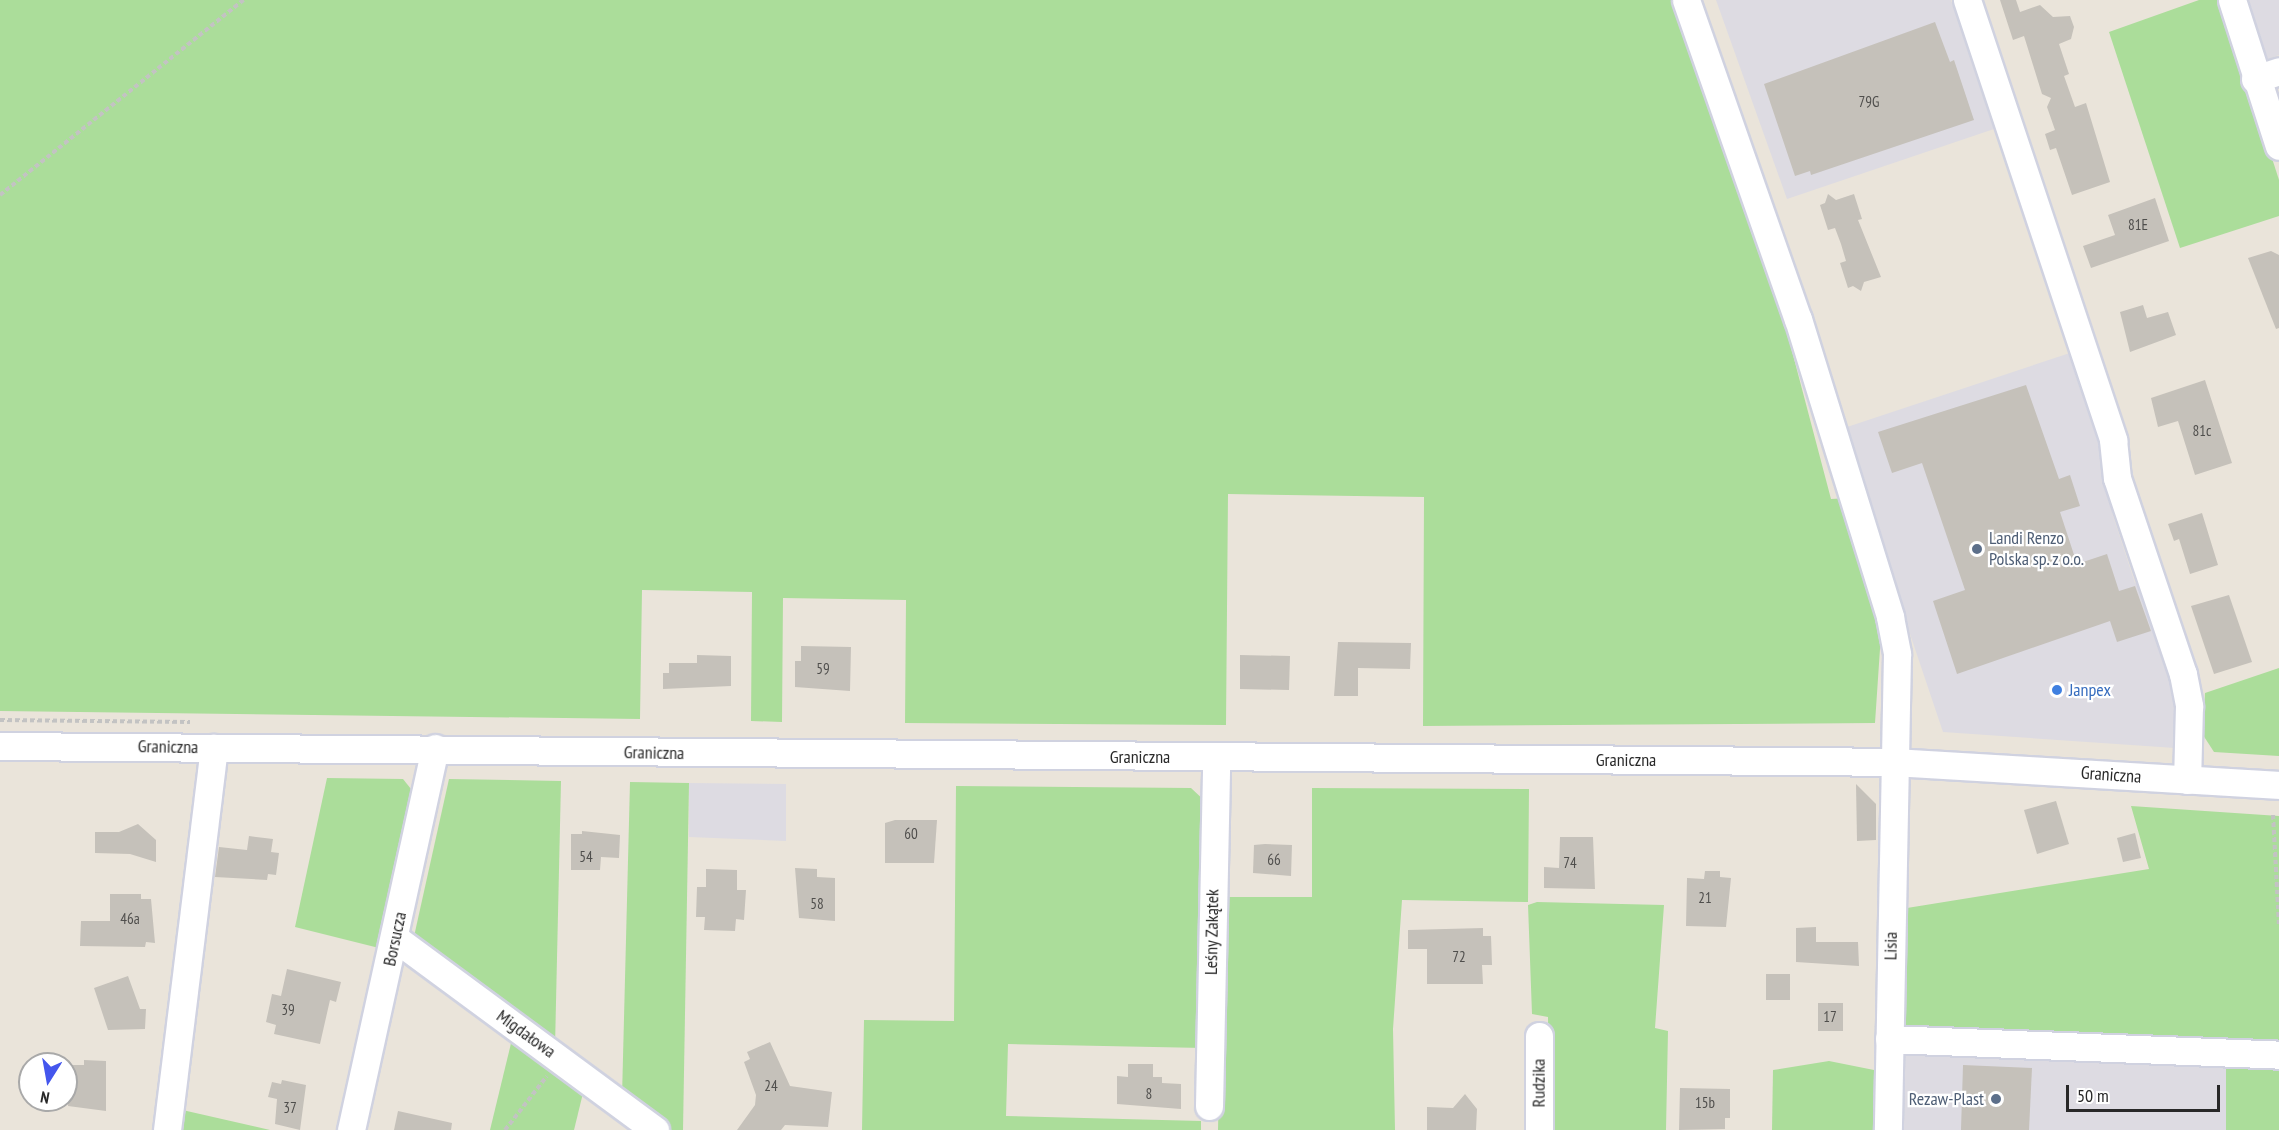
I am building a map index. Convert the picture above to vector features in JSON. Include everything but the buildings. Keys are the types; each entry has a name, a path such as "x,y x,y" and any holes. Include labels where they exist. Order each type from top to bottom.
{"street":[{"name":"Lisia","path":"1686,0 1798,319 1890,617 1897,654 1888,1130"},
{"path":"1967,0 2109,429 2117,478 2183,674 2189,706 2187,780"},
{"path":"2232,0 2267,75 2279,146"},
{"name":"Graniczna","path":"0,746 1894,762 2279,785"},
{"path":"167,1130 214,748"},
{"name":"Borsucza","path":"351,1130 396,939 435,748"},
{"name":"Leśny Zakątek","path":"1209,1106 1215,758"},
{"name":"Migdałowa","path":"396,939 655,1130"},
{"name":"Rudzika","path":"1539,1036 1539,1130"},
{"path":"1889,1039 2279,1055"}],"path":[{"path":"0,195 243,0"},
{"path":"2273,815 2279,926"},
{"path":"505,1130 560,1059"}],"shaded area":[{"path":"1716,0 1951,0 1994,129 1787,199"},
{"path":"2239,0 2279,0 2279,55 2259,62"},
{"path":"2076,351 2100,434 2099,450 2113,516 2135,583 2142,584 2178,698 2175,748 1943,732 1841,429"},
{"path":"689,783 786,784 786,841 689,837"},
{"path":"1912,1047 2226,1060 2226,1130 1903,1130 1904,1056"}],"green space":[{"path":"0,0 1674,0 1768,260 1831,499 1849,498 1881,634 1875,723 1423,726 1424,497 1228,494 1226,725 905,723 906,600 783,598 782,722 751,721 752,592 642,590 640,719 0,711"},
{"path":"2199,0 2221,0 2279,180 2279,216 2180,248 2109,32"},
{"path":"2279,668 2279,756 2214,752 2203,735 2205,693"},
{"path":"327,778 403,779 415,794 379,948 295,927"},
{"path":"449,779 561,781 555,1047 413,941"},
{"path":"630,782 689,783 683,1130 666,1130 622,1097"},
{"path":"956,786 1191,788 1207,803 1204,1048 1008,1044 1006,1116 1201,1121 1201,1130 862,1130 864,1020 954,1021"},
{"path":"1312,788 1529,789 1528,902 1402,900 1393,1029 1395,1130 1218,1130 1223,897 1312,897"},
{"path":"2131,806 2279,816 2279,1051 1904,1034 1907,908 2149,869"},
{"path":"1537,902 1664,905 1655,1028 1668,1031 1666,1130 1549,1130 1548,1017 1532,1014 1528,905"},
{"path":"513,1035 584,1089 574,1130 490,1130"},
{"path":"2226,1060 2279,1062 2279,1130 2226,1130"},
{"path":"1829,1061 1879,1071 1878,1130 1772,1130 1773,1070"},
{"path":"178,1109 270,1130 176,1130"}],"place":[{"name":"Landi Renzo Polska sp. z o.o.","path":"1977,549"},
{"name":"Janpex","path":"2057,690"},
{"name":"Rezaw-Plast","path":"1996,1099"}]}
